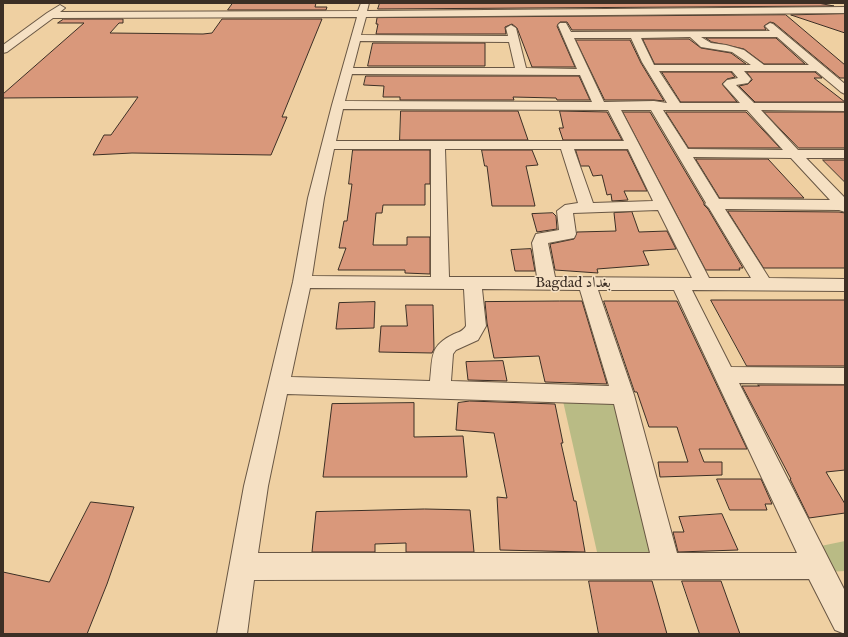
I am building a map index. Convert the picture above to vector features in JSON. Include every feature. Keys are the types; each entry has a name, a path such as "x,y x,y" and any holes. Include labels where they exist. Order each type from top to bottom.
{"street":[{"path":"3,50 50,15 69,3"},
{"path":"254,15 263,3"},
{"path":"742,3 844,89"},
{"path":"208,15 216,7"},
{"path":"50,15 254,15 364,8 553,8 753,12 845,10"},
{"path":"232,634 256,486 302,282 316,198 338,105 364,8"},
{"path":"506,8 521,71"},
{"path":"553,8 568,35 584,72 630,144 704,284"},
{"path":"634,34 651,68 675,106"},
{"path":"690,34 704,45 732,48 739,51 761,68"},
{"path":"568,35 779,34"},
{"path":"355,38 514,39"},
{"path":"651,68 819,68"},
{"path":"735,68 745,79 744,81 731,82 730,84 795,155 845,206"},
{"path":"347,71 584,72"},
{"path":"338,105 654,105 845,107"},
{"path":"654,105 713,204 764,285"},
{"path":"438,144 440,283"},
{"path":"566,144 587,208"},
{"path":"328,145 630,144"},
{"path":"682,153 795,155 845,154"},
{"path":"713,204 845,206"},
{"path":"547,284 540,243 542,238 568,234 565,211 570,208 662,205"},
{"name":"Bagdad بغداد","path":"302,282 845,285"},
{"path":"440,390 444,352 449,345 471,335 476,326 473,284"},
{"path":"587,284 623,395 667,566"},
{"path":"680,284 817,566 845,620"},
{"path":"725,375 845,376"},
{"path":"278,385 623,395"},
{"path":"242,567 817,566"}],"green space":[{"path":"563,401 615,401 656,557 597,552"},
{"path":"845,541 845,571 828,572 816,547"}],"building":[{"path":"233,3 316,3 315,7 327,7 326,10 228,10"},
{"path":"380,3 818,3 834,6 378,9"},
{"path":"845,14 845,33 791,15"},
{"path":"786,15 845,65 845,78 840,78 774,23 770,22 764,26 766,30 572,30 567,22 560,22 557,26 575,67 532,67 517,28 512,24 505,27 506,34 376,34 378,24 376,24 377,18"},
{"path":"64,19 123,19 123,23 119,23 110,33 203,34 212,33 222,19 322,19 282,117 287,117 271,155 132,153 93,155 104,135 111,135 138,97 3,98 3,94 84,23 58,23"},
{"path":"706,38 776,38 805,64 764,64 744,49 712,42"},
{"path":"643,39 689,39 701,48 731,53 746,64 655,64"},
{"path":"576,40 630,40 641,63 664,101 605,100"},
{"path":"373,43 485,43 485,66 368,66"},
{"path":"662,72 731,72 735,77 727,79 722,84 737,102 681,102"},
{"path":"747,72 815,72 822,78 814,78 845,102 755,102 739,86 748,84 752,80"},
{"path":"366,76 579,76 590,100 557,100 556,98 513,97 514,100 400,100 400,97 383,97 384,86 364,85"},
{"path":"401,111 518,111 528,140 400,140"},
{"path":"560,111 607,112 622,140 563,140 559,128 563,128"},
{"path":"623,112 650,112 704,205 708,209 743,268 739,268 740,270 706,270"},
{"path":"666,112 746,112 780,148 689,148"},
{"path":"764,112 845,112 845,148 799,148"},
{"path":"353,150 430,150 430,184 425,184 425,205 383,205 382,213 376,213 373,245 407,245 407,237 430,237 430,274 405,273 405,270 338,270 346,248 339,248 344,221 347,221 352,184 349,184"},
{"path":"482,150 532,150 538,165 526,166 535,206 492,206 487,166 485,166"},
{"path":"576,150 627,150 647,191 624,191 628,200 612,201 611,194 607,195 602,175 593,176 589,166 581,166"},
{"path":"696,159 768,159 804,198 720,198"},
{"path":"823,160 845,160 845,182"},
{"path":"728,211 845,213 845,268 764,268"},
{"path":"632,212 639,232 667,231 676,249 643,251 649,265 597,269 598,273 555,270 550,244 574,239 577,232 616,231 614,213"},
{"path":"553,213 556,216 557,229 537,232 532,214"},
{"path":"531,249 535,271 515,271 511,250"},
{"path":"711,300 845,300 845,366 747,366"},
{"path":"582,301 607,384 545,382 539,356 494,358 487,323 485,302"},
{"path":"604,301 677,301 747,449 699,449 704,462 722,462 722,475 660,477 658,462 688,462 677,427 649,427 637,392 635,392"},
{"path":"375,302 374,328 336,329 339,303"},
{"path":"406,305 433,305 434,349 432,353 379,352 381,326 407,326"},
{"path":"503,361 507,381 468,380 466,362"},
{"path":"758,385 845,385 845,470 826,472 845,504 845,513 809,518 791,479 742,386 759,386"},
{"path":"470,401 555,404 563,443 561,443 574,501 576,501 585,552 500,550 497,497 507,498 494,433 456,430 458,403"},
{"path":"414,403 414,437 463,436 467,477 323,477 332,404"},
{"path":"717,479 761,479 772,504 765,504 767,510 730,510"},
{"path":"91,502 134,507 107,584 87,634 3,634 3,572 49,582"},
{"path":"425,509 470,510 474,552 406,552 406,543 375,544 375,552 312,552 316,512"},
{"path":"722,514 738,550 678,552 673,532 684,532 679,517"},
{"path":"589,581 652,581 667,634 599,634"},
{"path":"682,581 721,581 740,634 700,634"}]}
